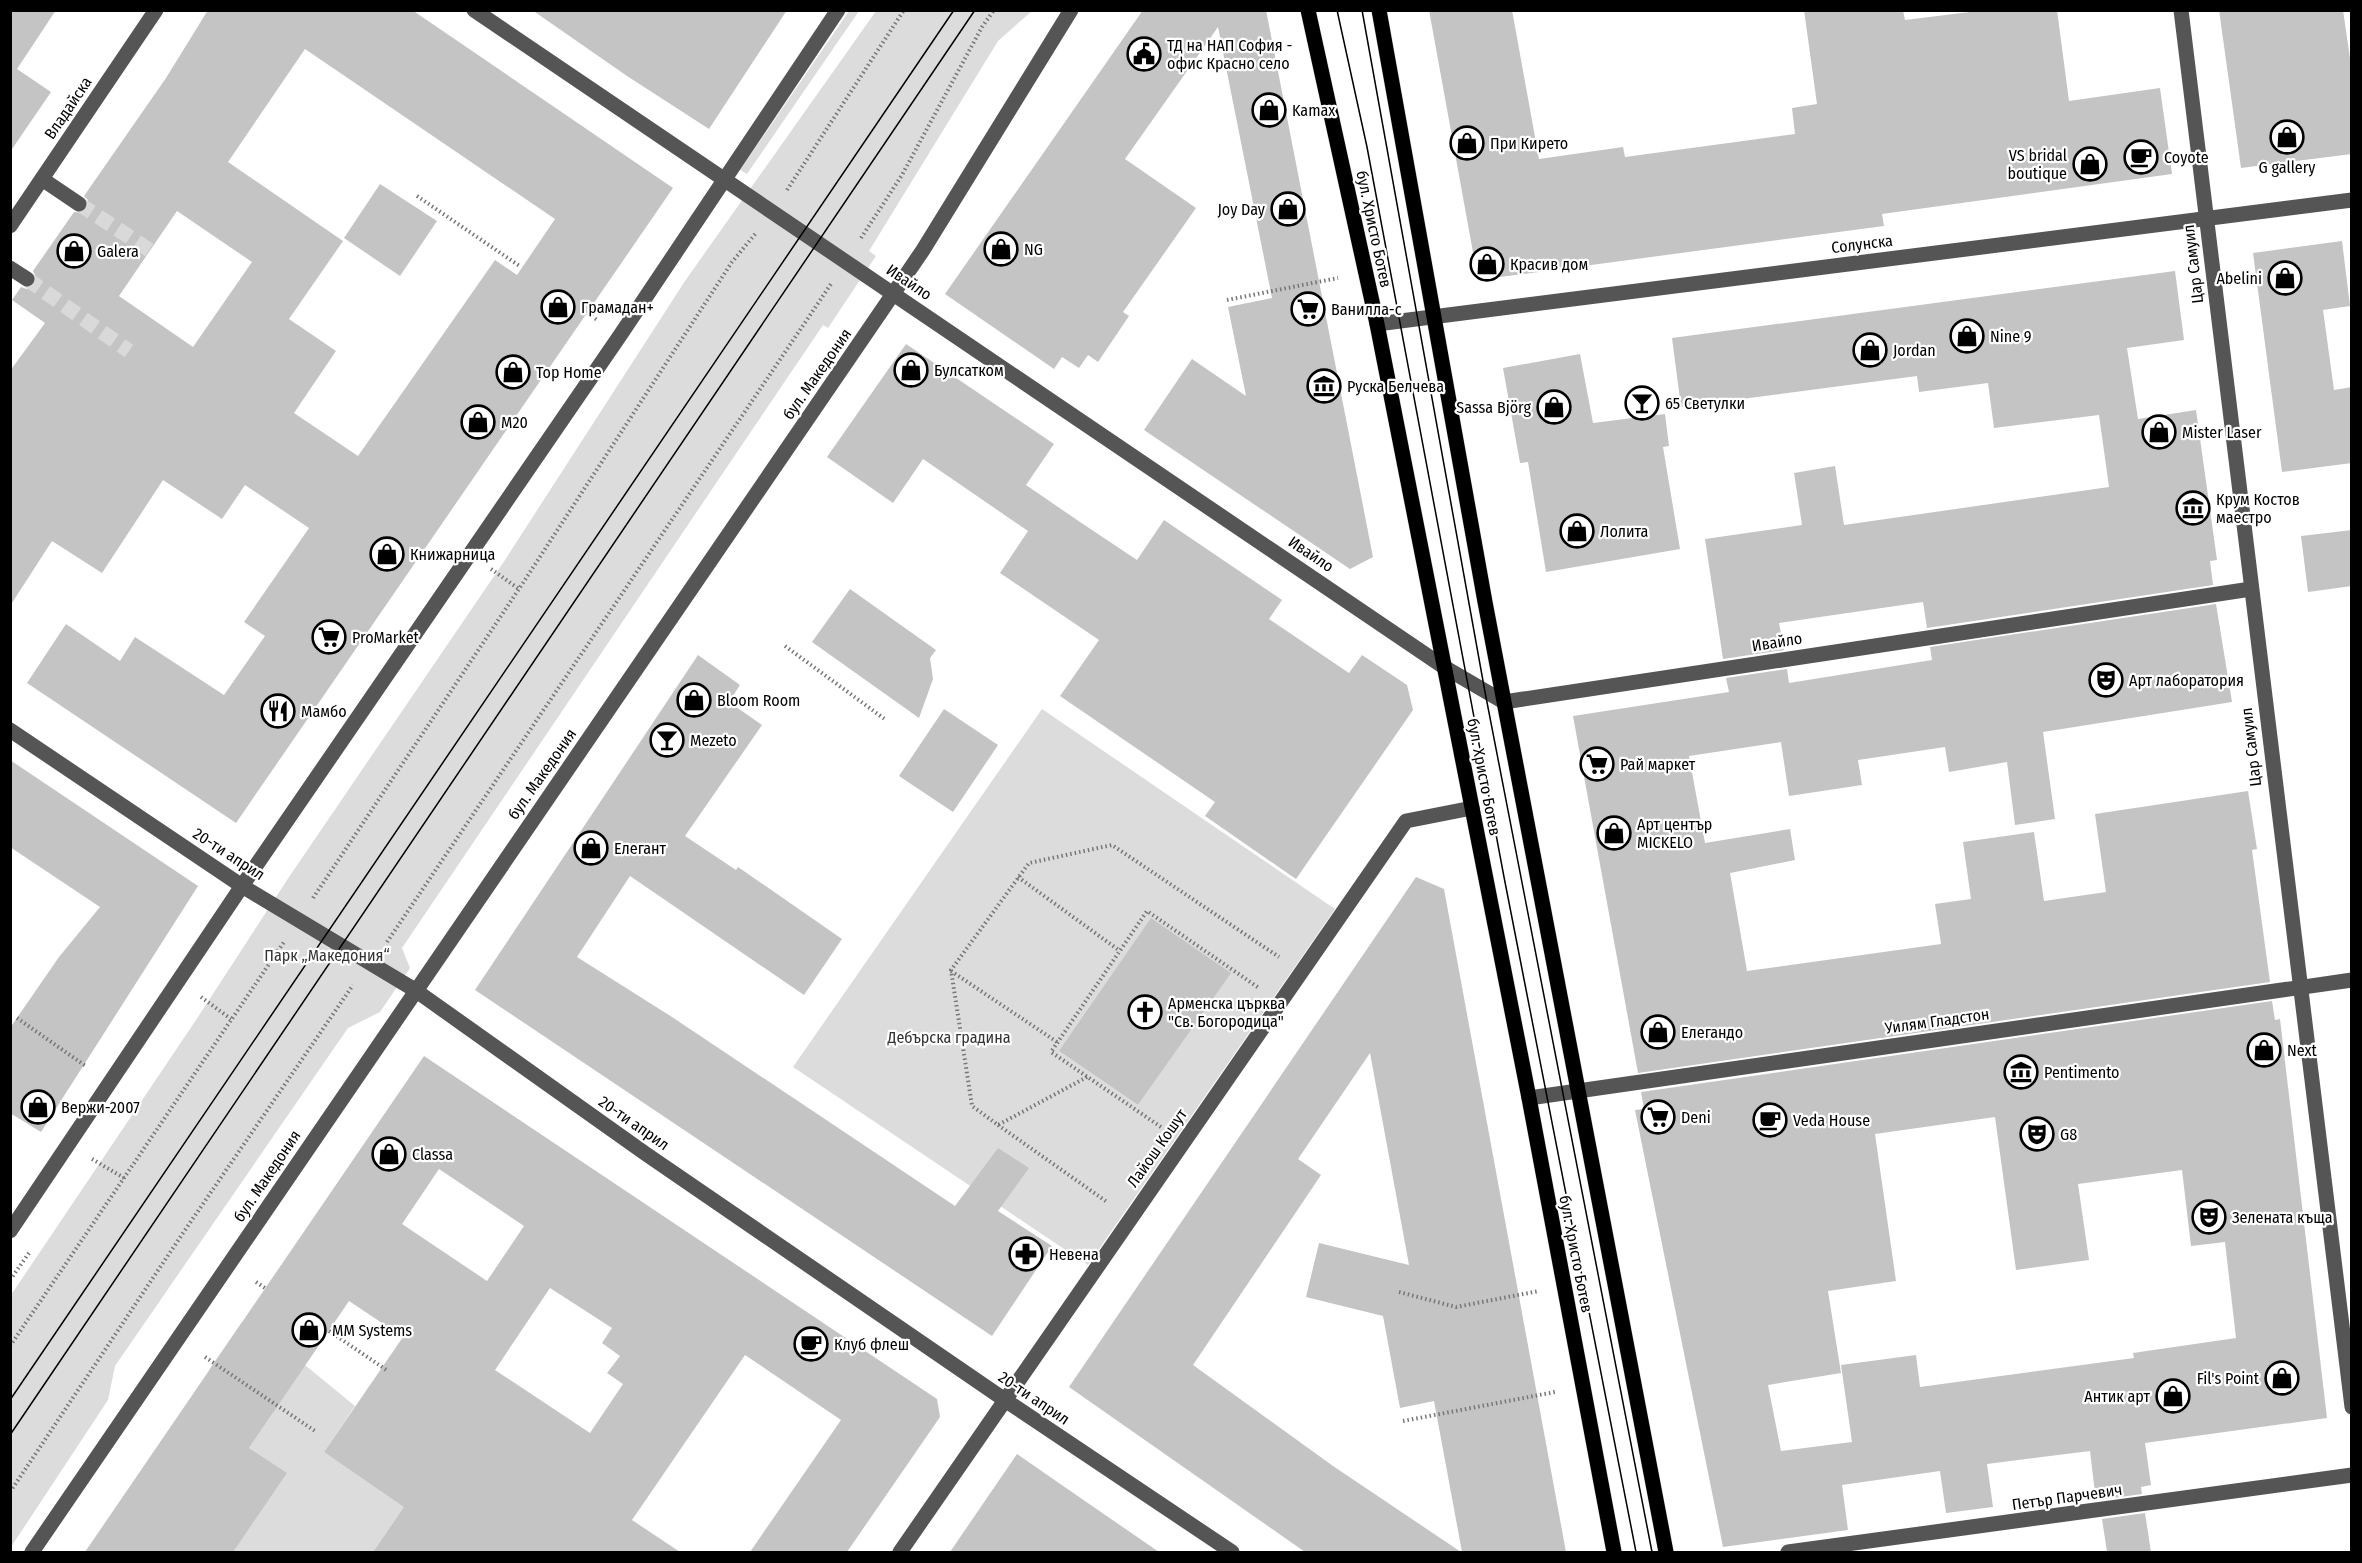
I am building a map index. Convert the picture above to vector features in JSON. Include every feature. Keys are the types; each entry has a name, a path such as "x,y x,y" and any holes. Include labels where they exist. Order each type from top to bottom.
{"main road":[{"name":"бул. Христо Ботев","path":"1308,10 1377,324 1529,1098 1614,1552"},
{"name":"бул. Христо Ботев","path":"1379,10 1432,316 1666,1552"}],"street":[{"name":"Владайска","path":"10,226 156,10"},
{"name":"Ивайло","path":"474,10 1444,667 1504,702 2251,589"},
{"path":"10,1231 242,886 621,334 838,10"},
{"name":"бул. Македония","path":"32,1552 923,250 1071,10"},
{"name":"Цар Самуил","path":"2181,10 2352,1407"},
{"path":"42,179 79,204"},
{"name":"Солунска","path":"1377,324 2352,200"},
{"path":"10,268 27,279"},
{"name":"20-ти април","path":"10,730 242,886 415,990 646,1154 1232,1552"},
{"name":"Лайош Кошут","path":"900,1552 1406,821 1472,808"},
{"name":"Уилям Гладстон","path":"1529,1098 2352,980"},
{"name":"Петър Парчевич","path":"1788,1552 2352,1475"}],"path":[{"path":"10,1346 519,589 732,262 772,212 904,10"},
{"path":"10,1492 183,1233 369,963 388,940 847,262 902,175 982,27 994,10"},
{"path":"417,196 521,267"},
{"path":"1227,300 1342,277"},
{"path":"491,569 519,589"},
{"path":"785,646 886,720"},
{"path":"1130,1218 972,1106 951,970 1029,863 1112,845 1300,971"},
{"path":"1018,877 1120,951"},
{"path":"1183,1142 1051,1052 1057,1042 1148,911 1279,1002"},
{"path":"951,970 1057,1042"},
{"path":"201,997 231,1019"},
{"path":"17,1018 90,1069"},
{"path":"998,1125 1087,1077"},
{"path":"92,1159 124,1178"},
{"path":"256,1282 266,1288"},
{"path":"1399,1292 1456,1307 1539,1292"},
{"path":"329,1331 388,1371"},
{"path":"205,1357 315,1431"},
{"path":"1403,1421 1559,1392"}],"green space":[{"path":"849,11 859,11 747,174 740,170"},
{"name":"Парк „Македония“","path":"876,11 1032,11 998,41 869,251 876,256 828,328 823,325 402,948 410,968 380,1012 348,1028 115,1366 108,1400 11,1547 11,1295 289,877 503,563 685,281"},
{"name":"Дебърска градина","path":"1042,709 1335,909 1088,1265 793,1067","holes":["1230,973 1138,1105 1059,1051"]},
{"path":"242,1322 305,1365 355,1406 324,1452 405,1506 373,1552 220,1552 191,1533 286,1473 249,1448 273,1413 209,1370"}],"building":[{"path":"10,10 56,10 17,69 51,92 10,152"},
{"path":"208,10 412,10 673,188 236,823 27,683 66,624 120,661 135,637 224,695 265,636 244,622 309,528 245,485 222,519 163,480 102,573 52,541 10,606 10,371 45,323 12,300 21,287 27,289 35,285 37,279 33,271 74,212 83,213 87,209 88,200 84,196 166,78","holes":["305,49 555,219 517,275 495,260 358,456 294,413 336,351 289,319 343,241 228,162","177,211 252,262 193,347 119,296"]},
{"path":"532,10 787,10 709,129"},
{"path":"1143,10 1266,10 1373,557 1350,569 1144,430 1192,359 1246,396 1228,307 1272,298 1218,27 1125,159 1196,208 1123,312 1129,316 1098,362 1088,355 1079,368 1062,357 1054,369 945,294"},
{"path":"1429,10 1512,10 1539,159 1623,147 1625,157 1795,134 1792,108 1817,104 1804,10 1903,10 1905,20 1986,10 2057,10 2069,101 2160,88 2172,174 1882,214 1884,226 1478,280"},
{"path":"2219,10 2343,10 2352,72 2352,154 2241,168"},
{"path":"380,184 437,221 400,276 344,238"},
{"path":"2342,241 2350,306 2323,310 2334,390 2352,387 2352,463 2282,472 2253,253"},
{"path":"2175,271 2184,340 2127,348 2138,419 2196,410 2217,560 2210,561 2213,585 1927,628 1923,602 1779,623 1784,650 1723,659 1705,539 1802,525 1794,473 1835,466 1844,525 2109,487 2099,415 1994,428 1988,383 1919,392 1917,376 1681,407 1672,338"},
{"path":"906,344 1054,444 1026,485 1080,522 1137,560 1164,520 1282,600 1269,619 1349,673 1362,655 1407,685 1413,710 1296,879 1205,816 1215,802 1060,696 1099,640 1000,573 1028,531 923,459 893,503 827,457"},
{"path":"1580,354 1593,423 1665,414 1669,446 1663,447 1680,549 1546,572 1528,462 1520,463 1503,368"},
{"path":"2352,530 2352,586 2308,592 2301,536"},
{"path":"850,589 936,650 930,658 933,679 919,718 812,642"},
{"path":"2216,604 2232,702 2043,732 2055,819 2015,825 2007,762 1949,772 1945,747 1858,760 1862,785 1789,796 1781,742 1689,756 1705,843 1790,829 1795,860 1730,873 1747,971 1941,944 1935,904 1971,899 1963,842 2034,832 2044,901 2106,892 2095,814 2248,791 2257,849 2252,850 2270,982 1638,1073 1573,716 1729,692 1726,678 1787,669 1789,683 1932,660 1930,647"},
{"path":"698,655 740,685 729,702 762,725 685,836 736,870 738,867 842,939 804,995 630,876 577,957 672,1017 955,1206 998,1148 1029,1168 998,1211 1052,1246 992,1336 475,990"},
{"path":"944,709 998,745 953,812 899,776"},
{"path":"10,760 198,886 41,1132 10,1113 10,1028 59,957 100,907 10,847"},
{"path":"1416,877 1444,889 1566,1552 1462,1552 1434,1401 1400,1408 1383,1316 1306,1297 1319,1243 1409,1265 1370,1053 1298,1159 1321,1175 1193,1365 1333,1466 1461,1552 1305,1552 1069,1387"},
{"name":"Арменска църква \"Св. Богородица\"","path":"1151,918 1231,973 1138,1105 1059,1051"},
{"path":"2272,1001 2275,1020 2280,1019 2327,1418 2145,1443 2151,1485 2141,1487 2142,1494 2099,1500 2098,1492 2095,1493 2090,1451 1987,1464 1993,1507 1946,1513 1940,1471 1842,1485 1848,1530 1723,1547 1635,1110 1644,1109 1641,1092","holes":["1995,1117 2016,1270 2089,1260 2078,1184 2182,1170 2191,1246 2225,1242 2236,1338 2133,1353 2134,1358 1920,1387 1916,1355 1841,1365 1852,1442 1781,1451 1768,1385 1841,1373 1828,1291 1896,1281 1875,1134"]},
{"path":"424,1056 937,1399 940,1417 847,1552 750,1552 841,1420 745,1355 632,1520 680,1552 373,1552 404,1507 324,1452 403,1337 349,1301 249,1448 287,1473 233,1552 85,1552","holes":["439,1169 524,1226 487,1281 402,1224","550,1288 612,1328 602,1343 620,1356 607,1373 623,1384 590,1433 495,1370"]},
{"path":"1017,1454 1069,1490 1159,1552 950,1552"},
{"path":"2145,1513 2151,1552 2107,1552 2102,1519"}],"tunnel":[{"path":"79,204 151,251"},
{"path":"27,279 129,351"}],"tram line":[{"path":"10,1400 954,10"},
{"path":"10,1435 975,10"},
{"path":"1337,10 1367,147 1504,877 1636,1552"},
{"path":"1362,10 1485,692 1652,1552"}],"place":[{"name":"ТД на НАП София - офис Красно село","path":"1144,54"},
{"name":"Kamax","path":"1269,110"},
{"name":"G gallery","path":"2287,137"},
{"name":"При Кирето","path":"1467,143"},
{"name":"Coyote","path":"2141,157"},
{"name":"VS bridal boutique","path":"2090,164"},
{"name":"Joy Day","path":"1288,209"},
{"name":"NG","path":"1001,249"},
{"name":"Galera","path":"74,251"},
{"name":"Красив дом","path":"1487,264"},
{"name":"Abelini","path":"2285,278"},
{"name":"Грамадан+","path":"558,307"},
{"name":"Ванилла-с","path":"1308,309"},
{"name":"Nine 9","path":"1967,336"},
{"name":"Jordan","path":"1870,350"},
{"name":"Булсатком","path":"911,370"},
{"name":"Top Home","path":"513,372"},
{"name":"Руска Белчева","path":"1324,386"},
{"name":"65 Светулки","path":"1642,403"},
{"name":"Sassa Björg","path":"1554,407"},
{"name":"M20","path":"478,422"},
{"name":"Mister Laser","path":"2159,432"},
{"name":"Крум Костов маестро","path":"2193,508"},
{"name":"Лолита","path":"1577,531"},
{"name":"Книжарница","path":"387,554"},
{"name":"ProMarket","path":"329,637"},
{"name":"Арт лаборатория","path":"2106,680"},
{"name":"Bloom Room","path":"694,700"},
{"name":"Мамбо","path":"278,711"},
{"name":"Mezeto","path":"667,740"},
{"name":"Рай маркет","path":"1597,764"},
{"name":"Арт център MICKELO","path":"1614,833"},
{"name":"Елегант","path":"591,848"},
{"name":"Арменска църква \"Св. Богородица\"","path":"1145,1012"},
{"name":"Елегандо","path":"1658,1032"},
{"name":"Next","path":"2264,1050"},
{"name":"Pentimento","path":"2021,1072"},
{"name":"Вержи-2007","path":"38,1107"},
{"name":"Deni","path":"1658,1117"},
{"name":"Veda House","path":"1770,1120"},
{"name":"G8","path":"2037,1134"},
{"name":"Classa","path":"389,1154"},
{"name":"Зелената къща","path":"2209,1217"},
{"name":"Невена","path":"1026,1254"},
{"name":"MM Systems","path":"309,1330"},
{"name":"Клуб флеш","path":"811,1344"},
{"name":"Fil's Point","path":"2282,1378"},
{"name":"Антик арт","path":"2173,1396"}]}
